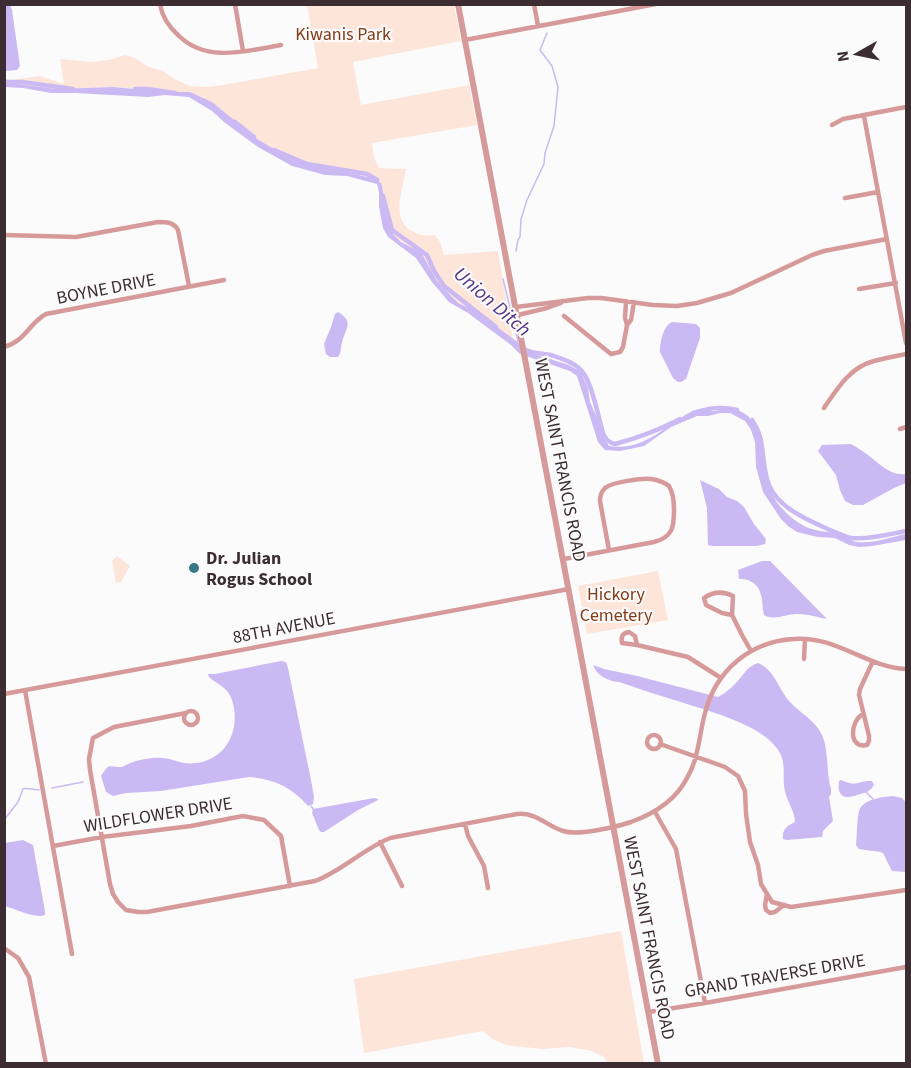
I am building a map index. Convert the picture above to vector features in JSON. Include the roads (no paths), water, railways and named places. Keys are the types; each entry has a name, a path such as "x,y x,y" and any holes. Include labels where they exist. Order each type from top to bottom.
{"street":[{"path":"160,4 164,17 173,31 193,46 216,53 281,45"},
{"path":"235,4 243,51"},
{"name":"WEST SAINT FRANCIS ROAD","path":"458,4 658,1064"},
{"path":"534,4 538,26"},
{"path":"465,40 656,4"},
{"path":"832,125 843,119 906,107"},
{"path":"864,116 906,344"},
{"path":"845,198 878,192"},
{"path":"4,235 76,237 168,222 176,226 178,230 189,286"},
{"path":"516,307 595,298 677,306 714,300 824,250 887,239"},
{"name":"BOYNE DRIVE","path":"4,347 16,343 34,322 46,314 224,280"},
{"path":"859,289 896,283"},
{"path":"518,315 547,308 563,301"},
{"path":"564,316 611,354 617,353 623,347 627,325 625,318 627,301"},
{"path":"627,325 631,320 634,302"},
{"path":"824,408 854,370 873,361 906,354"},
{"path":"900,429 906,427"},
{"path":"564,559 654,542 666,537 674,521 674,501 669,486 659,480 646,478 615,483 603,489 600,501 609,550"},
{"name":"88TH AVENUE","path":"4,694 569,589"},
{"path":"732,615 706,605 704,598 710,593 724,592 733,596 732,615 751,651"},
{"path":"186,713 114,727 93,738 89,759 90,770 102,837 113,894 126,910 147,912 290,886 321,878 390,838 465,824 522,814 536,817 568,832 582,832 629,822 655,812 671,799 687,780 696,757 705,712 712,692 721,678 734,663 751,651 769,643 794,638 817,639 843,647 873,661 897,669 906,669"},
{"path":"804,659 805,639"},
{"path":"637,645 687,657 721,678"},
{"path":"863,714 857,717 853,730 856,742 862,746 867,745 869,736 859,695 873,661"},
{"path":"26,690 72,954"},
{"path":"660,744 725,767 738,777 745,791 750,842 758,865 761,884 772,902 791,907 906,890"},
{"path":"655,812 676,849 705,1003"},
{"name":"WILDFLOWER DRIVE","path":"53,846 243,816 264,820 281,836 290,886"},
{"path":"465,824 468,836 484,866 488,888"},
{"path":"380,843 402,886"},
{"path":"767,894 765,905 766,910 770,913 784,905"},
{"path":"4,948 18,958 29,977 45,1064"},
{"name":"GRAND TRAVERSE DRIVE","path":"649,1012 906,967"}],"waterway":[{"path":"516,251 521,219 544,164 545,153 554,126 558,87 552,66 540,50 547,33"},
{"name":"Union Ditch","path":"4,82 22,82 73,89"},
{"name":"Union Ditch","path":"135,89 175,93"},
{"name":"Union Ditch","path":"235,122 254,137"},
{"name":"Union Ditch","path":"274,150 307,164 367,174 377,180"},
{"name":"Union Ditch","path":"383,196 392,230 427,255 444,286 496,327"},
{"path":"503,279 518,341 516,343"},
{"name":"Union Ditch","path":"524,349 560,358 581,370 590,385 603,433 611,443 615,444 640,436 680,419"},
{"name":"Union Ditch","path":"693,413 715,408 737,410"},
{"name":"Union Ditch","path":"752,420 760,436 769,485 773,493 795,513 849,537 872,537 906,531"},
{"path":"52,788 83,782"},
{"path":"4,820 18,802 23,789 39,790"},
{"path":"866,792 873,799"}],"place":[{"name":"Dr. Julian Rogus School","path":"194,568"}],"park label":[{"name":"Kiwanis Park","path":"343,34"},
{"name":"Hickory Cemetery","path":"616,604"}]}
